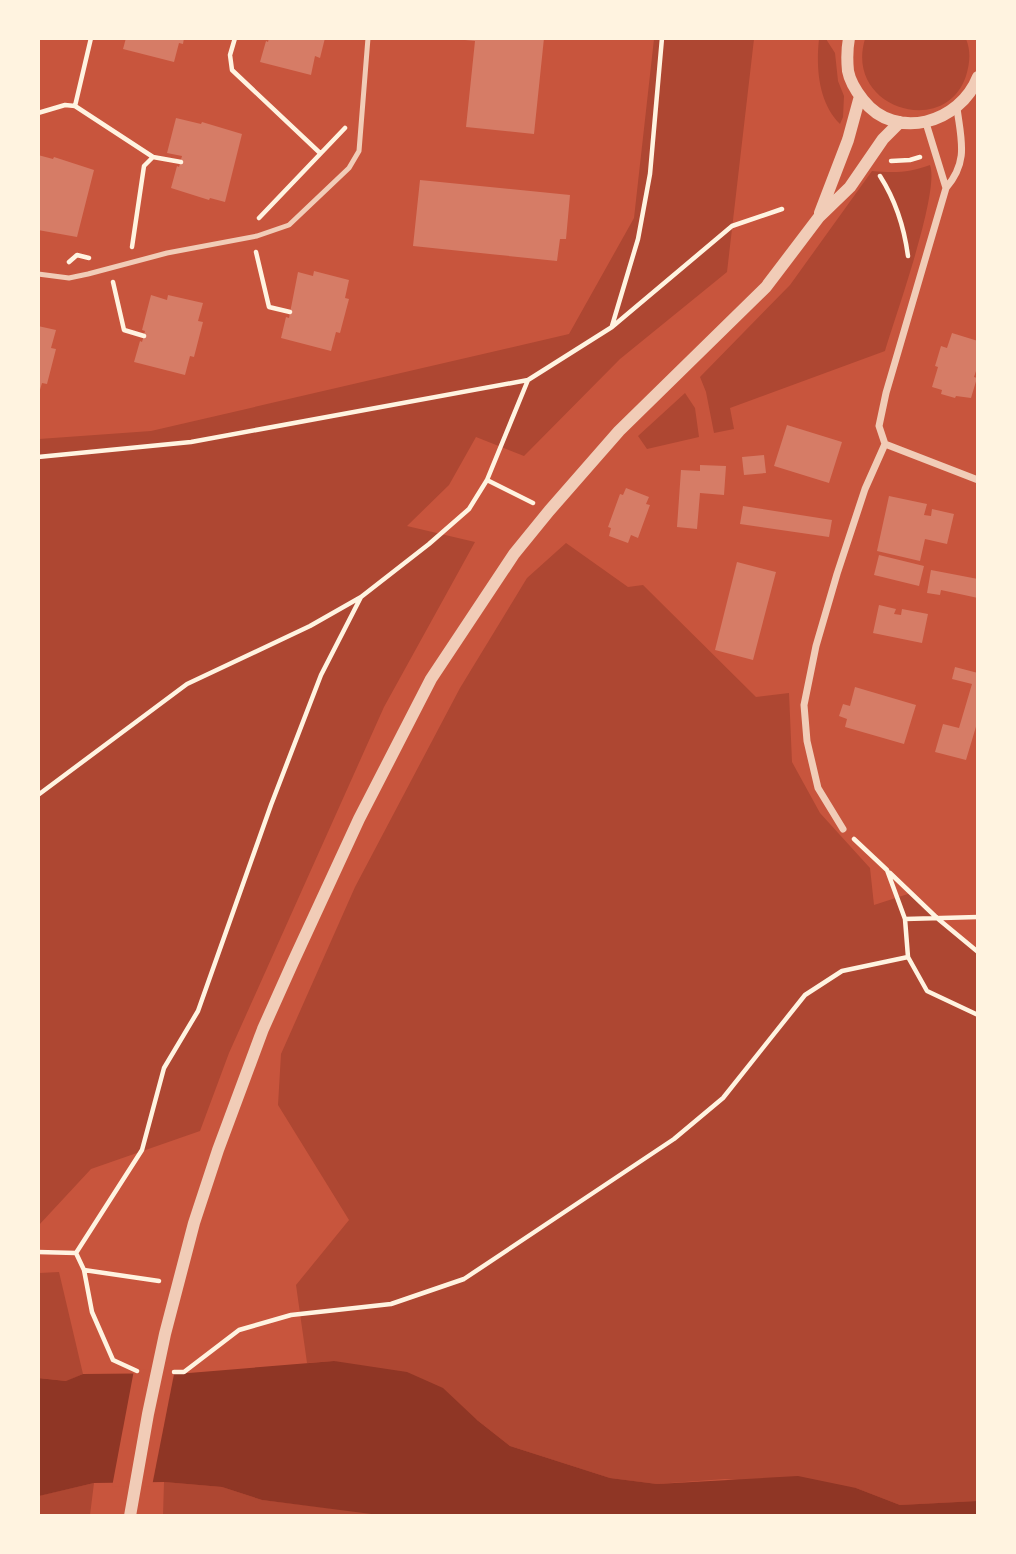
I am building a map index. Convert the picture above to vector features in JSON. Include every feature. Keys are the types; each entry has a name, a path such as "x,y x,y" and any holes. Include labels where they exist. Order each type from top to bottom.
{"street":[{"path":"839,38 848,44 848,73 860,96 881,116 900,122 926,122 957,108 978,77"},
{"path":"818,217 848,140 860,96"},
{"path":"843,829 818,788 807,741 804,705 816,646 837,574 865,489 885,444 879,416 946,188 958,172 962,155 957,108"},
{"path":"130,1516 165,1334 194,1223 263,1029 390,755 439,668 514,554 619,431 766,287 818,217 850,187 900,122"},
{"path":"926,122 946,188"},
{"path":"885,444 978,480"}],"lane":[{"path":"38,274 69,278 167,253 257,236 289,225 349,168 359,151 368,38"}],"path":[{"path":"75,106 91,38"},
{"path":"235,38 230,55 232,70 320,153"},
{"path":"612,327 638,239 646,200 662,38"},
{"path":"38,113 65,105 75,106 153,157 181,162"},
{"path":"254,223 348,125"},
{"path":"909,265 904,228 891,193 874,167 875,157 893,162 937,152"},
{"path":"143,249 132,251 144,166 153,157"},
{"path":"38,457 191,442 528,380 612,327 732,226 782,209"},
{"path":"255,247 269,307 290,312"},
{"path":"65,265 77,256 96,260"},
{"path":"113,281 124,330 144,336"},
{"path":"38,796 187,684 310,626 361,597 429,544 469,509 487,480 528,380"},
{"path":"487,480 549,511"},
{"path":"76,1253 142,1150 164,1068 198,1011 271,805 321,675 361,597"},
{"path":"843,829 937,918 978,952"},
{"path":"887,870 905,919 908,957 927,991 978,1016"},
{"path":"905,919 978,917"},
{"path":"239,1330 291,1315 391,1304 464,1279 684,1131 723,1098 805,995 842,971 908,957"},
{"path":"38,1252 76,1253"},
{"path":"76,1253 84,1270 163,1282"}],"shaded area":[{"path":"654,39 754,39 727,272 620,359 524,456 476,437 449,485 407,526 475,542 384,707 229,1053 200,1131 91,1169 39,1225 39,439 151,431 569,334 634,218"},
{"path":"819,39 826,39 835,53 838,81 844,96 840,124 827,105 820,84"},
{"path":"865,39 966,39 969,57 966,76 955,95 938,106 919,110 900,107 882,98 869,83 862,63"},
{"path":"930,165 929,201 923,227 885,351 730,408 734,429 714,433 706,392 700,377 790,285 872,171 901,172"},
{"path":"685,393 695,408 699,437 647,449 638,436"},
{"path":"566,543 628,587 643,585 756,697 789,693 792,762 820,813 870,868 874,905 911,893 977,952 977,1501 900,1505 856,1488 725,1479 657,1484 610,1478 510,1446 477,1420 334,1361 307,1363 296,1285 349,1220 278,1105 281,1054 355,887 460,688 527,578"},
{"path":"59,1272 83,1374 67,1381 39,1378 39,1273"},
{"path":"334,1361 407,1372 443,1388 510,1446 610,1478 657,1484 798,1476 856,1488 900,1505 977,1501 977,1515 387,1516 262,1500 222,1487 164,1482 94,1483 39,1496 38,1378 66,1381 83,1374 189,1373"},
{"path":"164,1482 222,1487 262,1500 387,1515 163,1516"},
{"path":"94,1483 90,1515 39,1515 38,1496"}],"pier":[{"path":"175,1369 152,1486 112,1487 134,1370"}],"building":[{"path":"126,38 184,38 183,44 179,43 174,62 123,49"},
{"path":"269,38 325,38 320,58 315,56 311,75 260,62"},
{"path":"465,38 544,38 534,134 466,127 475,41"},
{"path":"176,118 201,124 202,122 242,134 225,202 171,188 182,156 167,153"},
{"path":"38,155 53,159 54,157 94,170 77,237 38,230"},
{"path":"420,180 570,195 566,239 560,239 557,261 413,246"},
{"path":"314,271 349,280 345,298 349,299 340,333 336,332 331,351 281,338 286,317 289,318 298,272 313,276"},
{"path":"151,295 167,300 168,295 203,303 198,321 203,322 194,357 190,356 185,375 134,362 145,331 142,330"},
{"path":"38,326 56,330 51,348 56,349 47,384 42,383 39,393"},
{"path":"952,333 978,341 978,365 974,377 977,378 971,398 955,398 941,394 942,390 932,387 941,346 947,348"},
{"path":"787,425 842,442 829,483 774,466"},
{"path":"764,455 766,473 744,475 742,457"},
{"path":"700,465 726,466 724,495 700,493 697,529 677,527 681,470 700,471"},
{"path":"626,488 649,497 646,504 650,505 638,538 631,535 628,543 609,536 611,528 608,527 620,494 623,495"},
{"path":"889,496 927,504 924,515 931,516 932,509 954,514 947,544 925,539 920,561 877,551"},
{"path":"743,506 832,520 829,537 740,524"},
{"path":"879,555 924,566 919,586 874,575"},
{"path":"737,562 776,572 753,660 715,650"},
{"path":"931,570 978,579 978,598 941,590 940,595 927,593"},
{"path":"879,605 896,609 894,614 901,615 902,609 928,614 922,643 873,633"},
{"path":"955,667 978,673 978,720 966,760 935,752 943,724 959,728 972,684 952,679"},
{"path":"855,687 916,705 904,744 845,727 847,719 839,716 843,704 850,706"}]}
